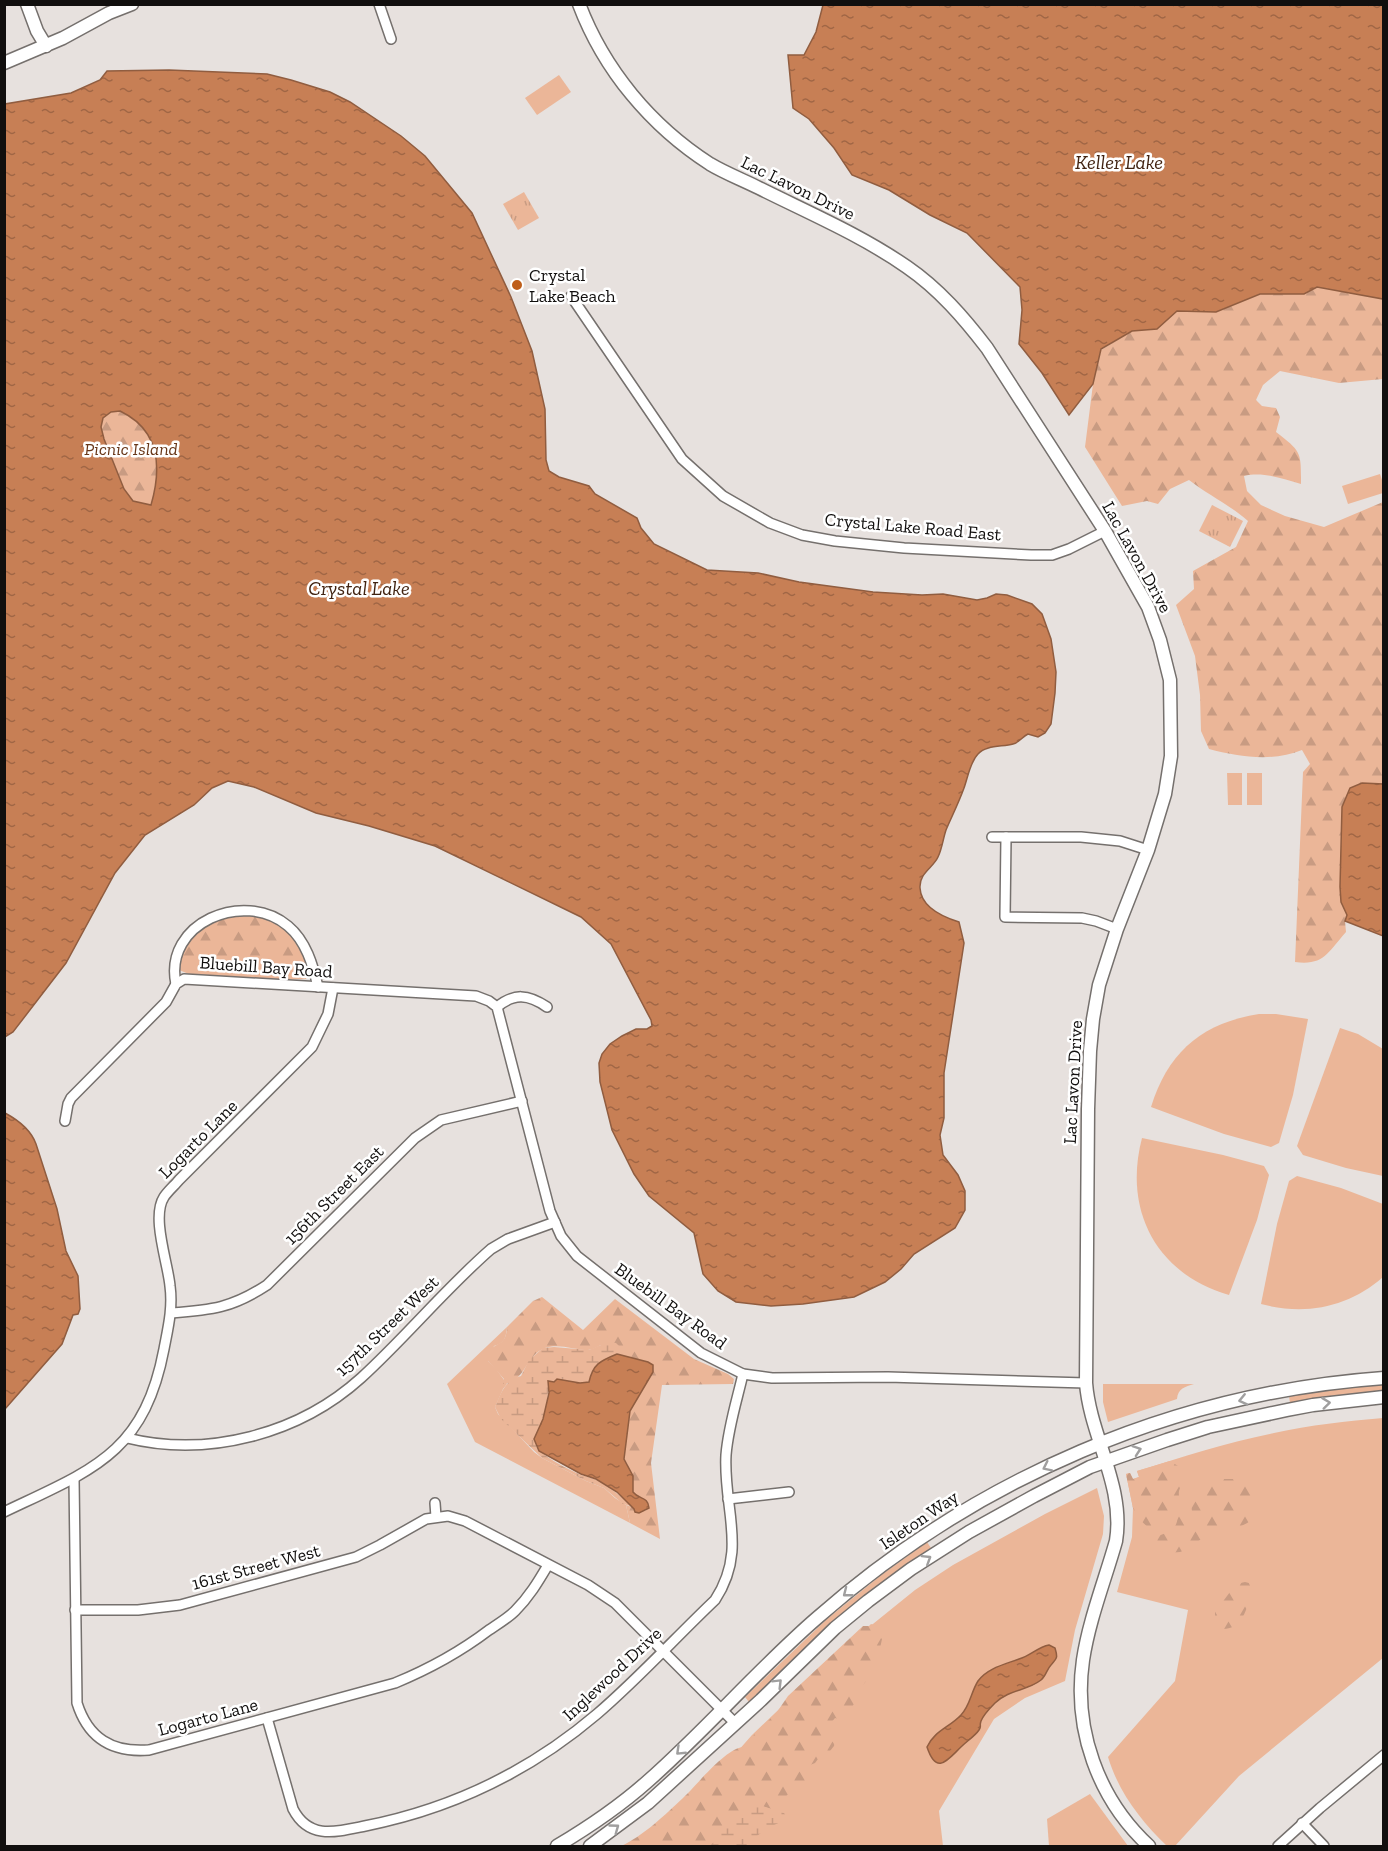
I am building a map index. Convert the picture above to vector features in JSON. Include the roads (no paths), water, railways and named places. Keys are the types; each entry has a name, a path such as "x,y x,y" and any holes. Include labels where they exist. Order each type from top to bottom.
{"street":[{"path":"27,4 46,46"},
{"path":"4,63 46,46 109,13 132,4"},
{"path":"379,4 391,39"},
{"name":"Lac Lavon Drive","path":"579,4 586,24 610,67 639,104 673,137 711,165 875,246 909,268 965,320 987,348 1105,531 1148,607 1160,640 1170,680 1171,756 1164,794 1148,850 1117,929 1099,985 1090,1051 1086,1383 1087,1398 1117,1507 1117,1534 1083,1658 1081,1688 1083,1721 1094,1766 1121,1815 1149,1846"},
{"name":"Crystal Lake Road East","path":"571,296 682,459 723,496 770,523 802,535 835,541 904,548 1031,555 1052,555 1105,531"},
{"path":"992,837 1081,837 1120,841 1148,850"},
{"path":"1006,837 1005,917 1082,918 1117,929"},
{"path":"176,984 174,977 178,948 190,932 220,915 250,910 274,917 292,930 309,955 318,987"},
{"name":"Bluebill Bay Road","path":"65,1121 68,1104 72,1098 166,1002 179,981 190,979 470,995 497,1007 555,1222 564,1242 577,1256 701,1353 743,1374 772,1378 897,1378 1086,1383"},
{"name":"Logarto Lane","path":"4,1512 74,1479 102,1461 127,1438 143,1414 156,1386 171,1313 170,1285 159,1216 164,1197 312,1047 328,1014 333,988"},
{"path":"497,1007 506,999 513,997 536,1000 547,1007"},
{"name":"156th Street East","path":"171,1313 218,1308 247,1297 267,1285 415,1138 433,1124 450,1117 522,1101"},
{"name":"157th Street West","path":"127,1438 159,1444 214,1444 260,1434 295,1420 335,1398 361,1378 490,1249 508,1239 555,1222"},
{"name":"Inglewood Drive","path":"267,1718 289,1800 297,1817 305,1829 332,1832 422,1813 508,1776 552,1749 597,1714 715,1600 729,1572 733,1546 726,1470 727,1447 743,1374"},
{"name":"Isleton Way","path":"557,1846 597,1821 640,1788 815,1619 918,1540 990,1496 1103,1452 1182,1415 1272,1393 1316,1385 1383,1378"},
{"name":"Isleton Way","path":"590,1846 648,1803 868,1601 902,1575 969,1532 1090,1467 1103,1452 1313,1405 1383,1397"},
{"name":"Logarto Lane","path":"74,1479 77,1703 80,1713 92,1732 108,1743 128,1750 149,1750 395,1683 439,1663 513,1613 537,1585 548,1565"},
{"path":"729,1499 789,1492"},
{"path":"435,1503 436,1517"},
{"name":"161st Street West","path":"75,1610 158,1609 197,1601 356,1557 417,1523 448,1516 465,1521 588,1586 615,1603 735,1723"},
{"path":"1278,1846 1383,1755"},
{"path":"1302,1823 1324,1846"}],"water":[{"name":"Keller Lake","path":"823,5 1383,5 1383,299 1317,287 1304,294 1260,294 1216,312 1177,311 1157,329 1132,331 1101,349 1093,384 1069,415 1042,373 1019,344 1022,310 1020,287 967,233 930,215 889,190 852,175 834,148 809,119 793,108 788,55 804,55 816,32"},
{"name":"Crystal Lake","path":"169,70 267,74 291,80 330,92 350,102 401,136 425,156 472,213 511,297 532,351 545,409 546,460 549,471 559,477 589,486 595,494 637,518 641,528 654,544 707,570 758,573 799,582 873,592 943,594 977,600 996,594 1007,595 1032,604 1042,614 1051,639 1056,672 1051,724 1045,733 1038,737 1028,734 1013,744 985,749 975,757 936,861 924,874 920,883 921,895 929,906 940,914 959,922 964,943 944,1073 944,1118 940,1135 943,1155 958,1175 965,1191 965,1210 955,1228 914,1254 885,1282 854,1297 771,1306 736,1302 718,1291 703,1274 694,1233 649,1196 634,1174 612,1130 600,1082 599,1063 602,1054 610,1044 622,1036 636,1029 647,1029 652,1026 611,944 581,917 435,846 316,813 254,787 228,781 212,788 194,805 145,835 115,873 66,963 13,1032 5,1037 5,104 71,93 100,80 107,71","holes":["120,411 143,428 155,451 157,464 151,505 133,501 124,489 101,427 103,418 111,412"]},
{"path":"1362,783 1383,784 1383,936 1345,921 1347,915 1341,902 1342,807 1350,788"},
{"path":"5,1113 24,1126 36,1144 57,1209 66,1251 78,1276 80,1309 78,1314 73,1315 62,1344 5,1409"},
{"path":"617,1354 653,1365 653,1372 630,1411 624,1459 633,1476 633,1492 648,1504 649,1508 639,1513 635,1512 617,1492 539,1451 534,1439 543,1419 549,1393 548,1381 554,1382 557,1379 580,1383 589,1382 598,1364"},
{"path":"1049,1645 1055,1648 1056,1658 1043,1678 1036,1684 1001,1698 983,1717 980,1728 975,1734 943,1763 935,1761 927,1747 938,1733 964,1711 978,1681 997,1667 1023,1658"}],"place":[{"name":"Crystal Lake Beach","path":"517,285"}],"park label":[{"name":"Picnic Island","path":"131,449"}]}
